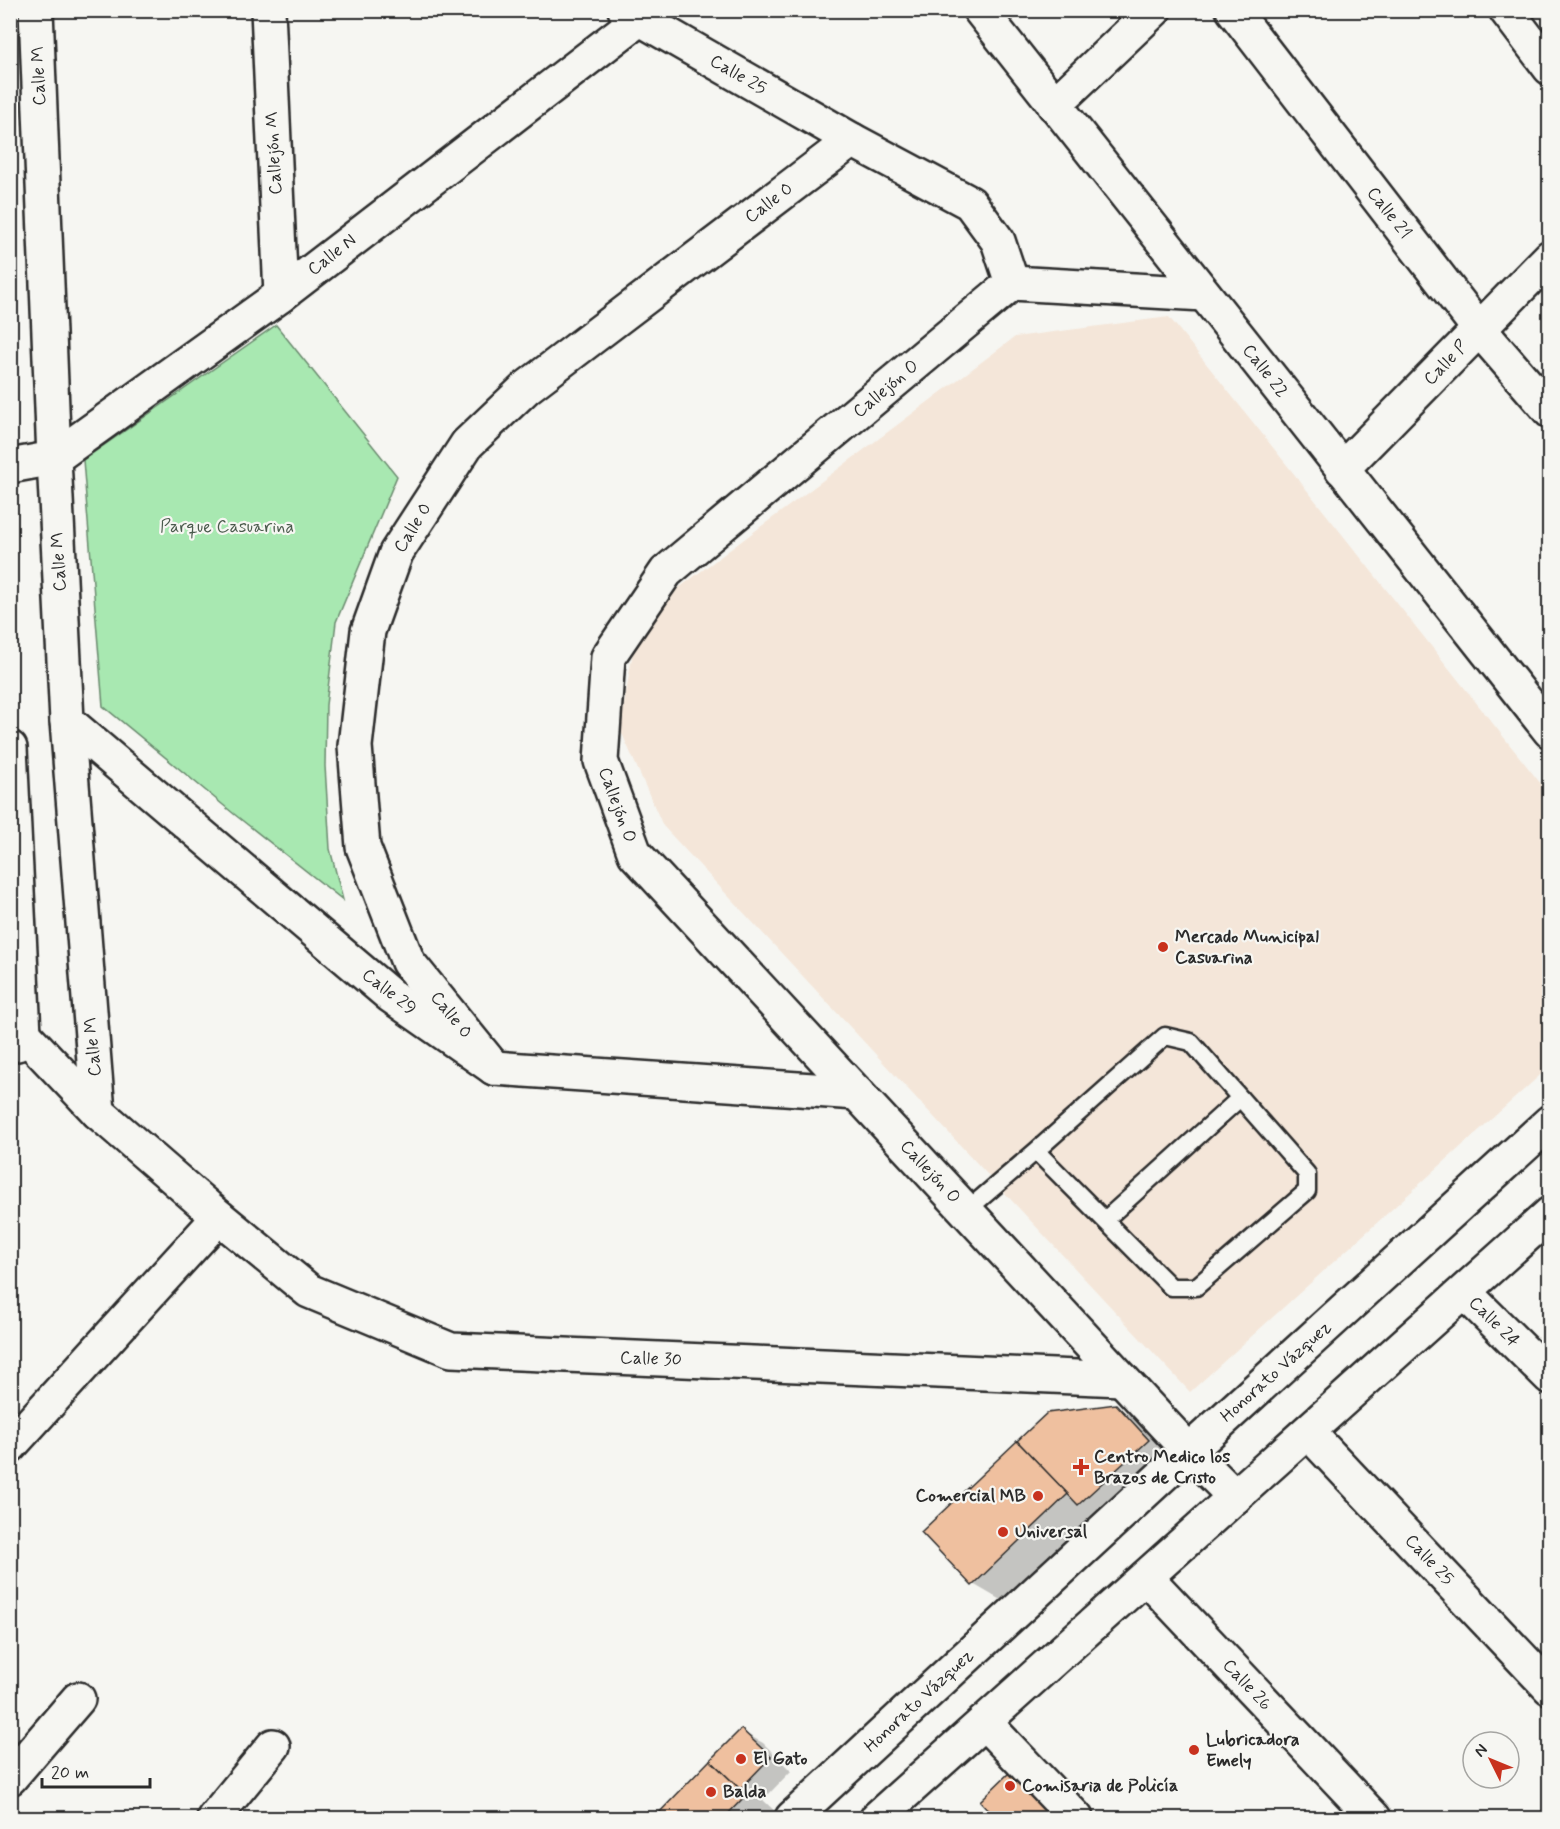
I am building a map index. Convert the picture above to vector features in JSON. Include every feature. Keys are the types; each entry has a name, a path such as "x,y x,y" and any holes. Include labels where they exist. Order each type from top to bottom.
{"street":[{"name":"Calle M","path":"36,10 67,721 98,1112"},
{"name":"Callejón M","path":"268,10 280,295"},
{"name":"Calle 22","path":"980,10 1550,731"},
{"path":"1054,105 1154,10"},
{"name":"Calle 21","path":"1233,10 1479,329 1550,411"},
{"path":"1506,10 1550,68"},
{"name":"Calle N","path":"10,466 54,458 280,295 632,15"},
{"name":"Calle 25","path":"632,15 852,140"},
{"path":"852,140 970,203 998,241 1012,283 1204,294"},
{"name":"Calle O","path":"494,1068 408,962 363,847 355,746 368,631 396,553 467,444 526,388 852,140"},
{"name":"Calle P","path":"1342,469 1550,257"},
{"name":"Callejón O","path":"1012,283 666,572 608,657 601,762 635,854 1189,1451 1235,1497"},
{"name":"Calle 29","path":"67,721 391,996 494,1068"},
{"path":"10,748 15,1036"},
{"name":"Calle 30","path":"15,1036 98,1112 309,1291 452,1350 1122,1379"},
{"path":"494,1068 857,1093"},
{"name":"Honorato Vázquez","path":"792,1818 1189,1451 1550,1122"},
{"path":"878,1818 1550,1214"},
{"path":"10,1446 219,1216"},
{"name":"Calle 24","path":"1464,1292 1550,1377"},
{"name":"Calle 25","path":"1308,1432 1550,1688"},
{"name":"Calle 26","path":"1146,1577 1374,1818"},
{"path":"10,1778 78,1700"},
{"path":"984,1722 1076,1818"},
{"path":"214,1818 273,1746"}],"lane":[{"path":"966,1210 1165,1036 1191,1041 1307,1174 1307,1191 1196,1287 1171,1287 1036,1151"},
{"path":"1105,1220 1240,1098"}],"shaded area":[{"name":"Mercado Municipal Casuarina","path":"1169,317 1549,794 1549,1067 1190,1392 663,826 620,729 633,651 672,593 1015,337"}],"green space":[{"name":"Parque Casuarina","path":"276,325 397,476 336,622 326,705 325,766 330,849 343,900 103,706 83,460"}],"building":[{"name":"Centro Medico los Brazos de Cristo","path":"1116,1404 1149,1440 1078,1505 1017,1441 1047,1413"},
{"path":"1017,1441 1068,1494 972,1586 921,1532"},
{"name":"El Gato","path":"741,1729 771,1757 740,1789 710,1760"},
{"name":"Balda","path":"710,1760 746,1795 724,1818 654,1818"},
{"name":"Comisaria de Policía","path":"1011,1771 1051,1812 1044,1818 996,1818 980,1801"}],"place":[{"name":"Mercado Municipal Casuarina","path":"1163,947"},
{"name":"Centro Medico los Brazos de Cristo","path":"1081,1467"},
{"name":"Comercial MB","path":"1038,1496"},
{"name":"Universal","path":"1003,1532"},
{"name":"Lubricadora Emely","path":"1194,1750"},
{"name":"El Gato","path":"741,1759"},
{"name":"Comisaria de Policía","path":"1010,1786"},
{"name":"Balda","path":"711,1792"}]}
